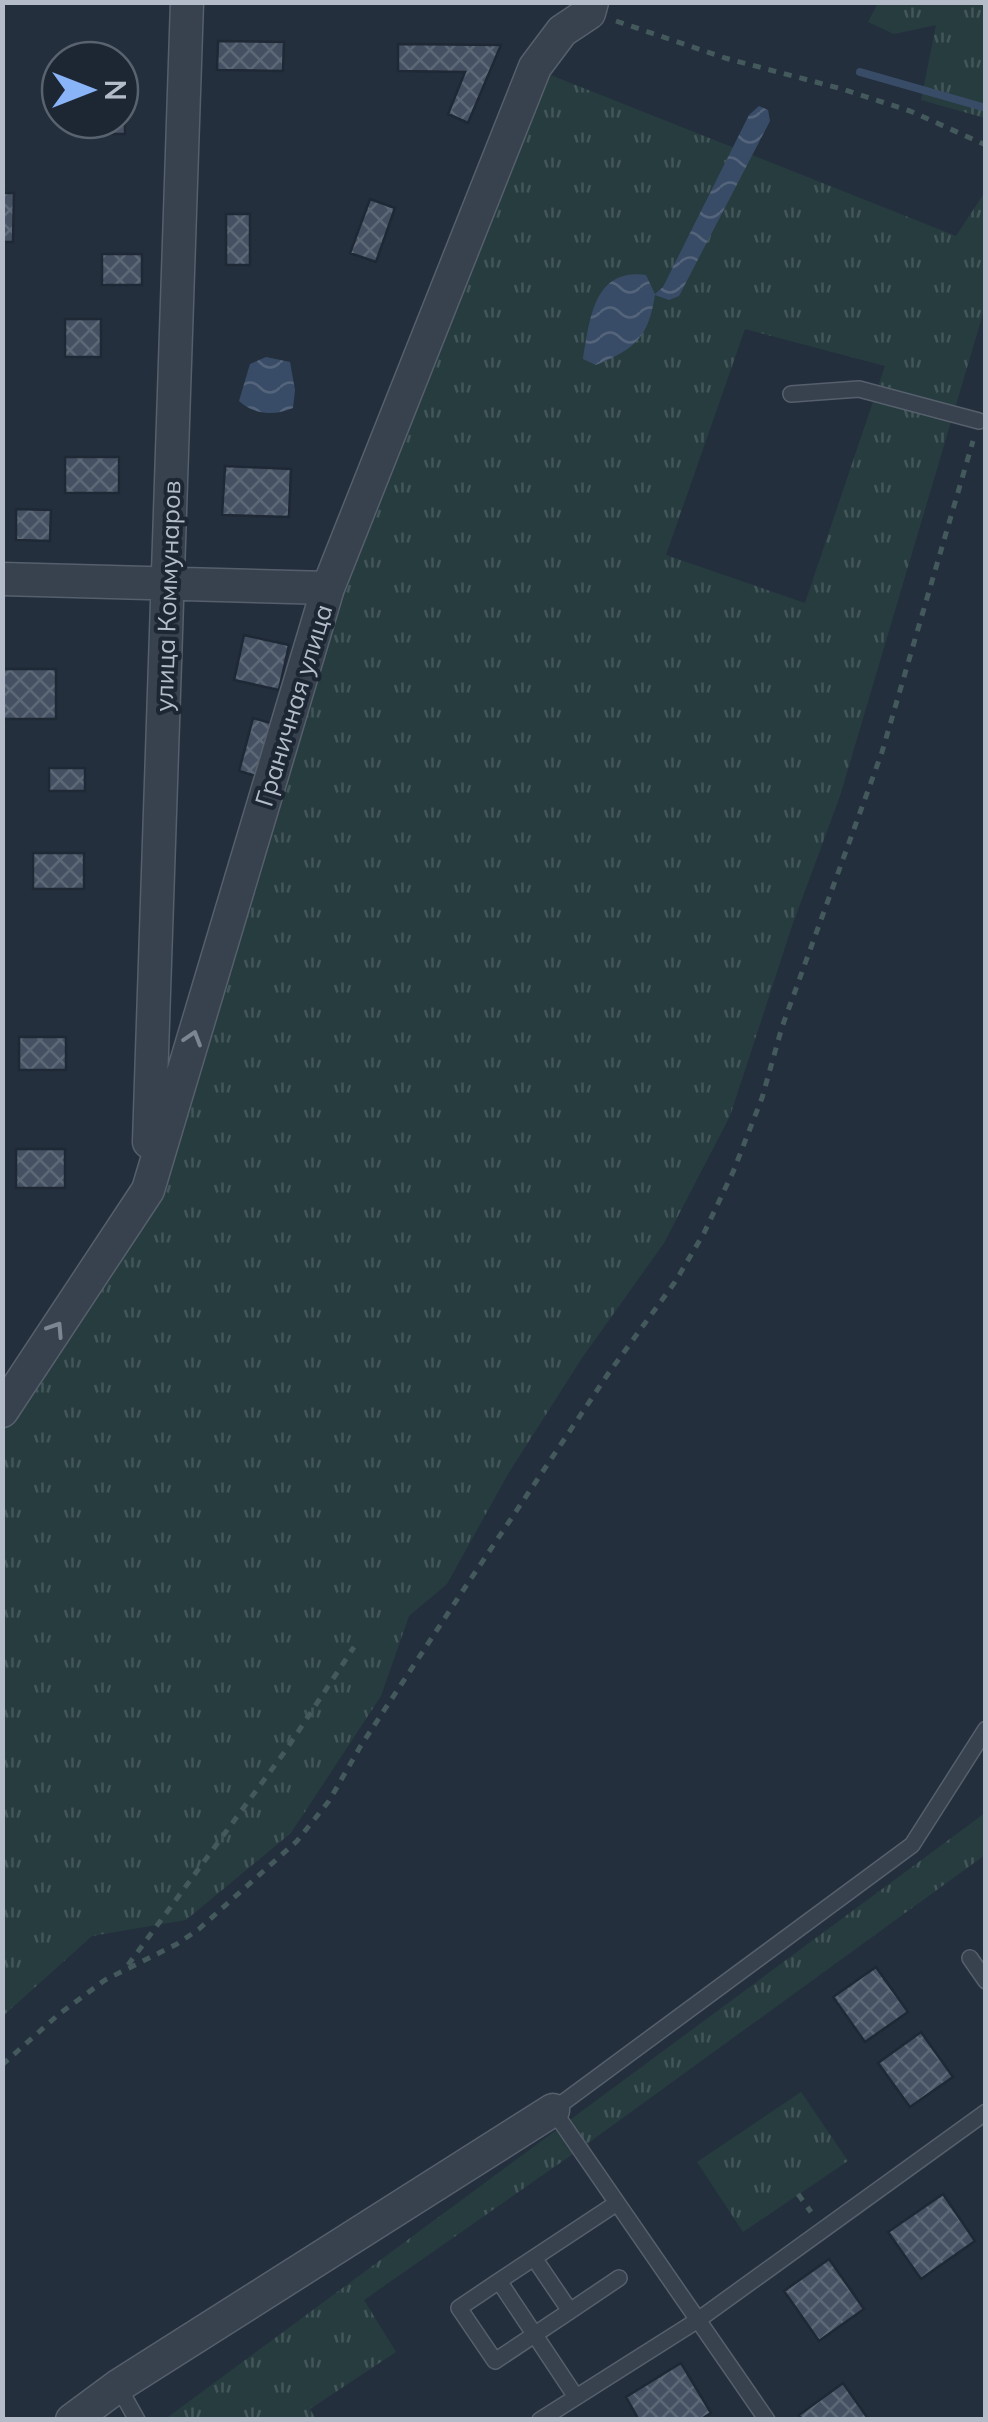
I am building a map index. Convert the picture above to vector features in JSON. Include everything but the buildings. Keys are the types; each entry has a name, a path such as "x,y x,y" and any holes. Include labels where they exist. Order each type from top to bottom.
{"street":[{"name":"улица Коммунаров","path":"148,1190 187,2"},
{"name":"Граничная улица","path":"2,1411 148,1190 328,588 535,67 562,31 591,8"},
{"path":"2,579 328,588"},
{"path":"72,2420 118,2386 553,2110"}],"lane":[{"path":"791,394 859,389 979,421"},
{"path":"767,2420 553,2110 912,1845 986,1729"},
{"path":"970,1958 986,1981"},
{"path":"540,2420 698,2320 986,2112"},
{"path":"617,2202 460,2308 495,2361 619,2278"},
{"path":"534,2258 570,2311"},
{"path":"499,2281 576,2396"},
{"path":"118,2386 137,2420"}],"path":[{"path":"591,8 724,58 893,106 986,145"},
{"path":"2,2066 59,2014 126,1968 177,1944 298,1841 329,1801 439,1627 704,1232 762,1098 782,1027 882,752 979,421"},
{"path":"126,1968 286,1750 354,1647"}],"green space":[{"path":"878,3 985,3 985,118 921,100 936,25 894,34 868,22"},
{"path":"543,72 956,236 985,192 985,307 840,796 792,926 730,1116 664,1243 582,1358 508,1474 447,1584 409,1616 381,1696 291,1833 186,1920 92,1936 3,2016 3,1425 156,1192 341,591","holes":["745,329 885,366 805,603 666,555"]},
{"path":"985,1813 985,1855 580,2149 364,2300 396,2352 310,2409 316,2419 164,2420"},
{"path":"801,2092 848,2161 743,2232 697,2162"}],"water":[{"path":"759,106 768,110 770,121 679,296 669,300 655,295 644,332 621,353 596,365 583,359 592,313 605,288 628,275 646,275 655,294 663,287 749,115"},
{"path":"266,357 290,362 295,390 293,408 264,413 239,401 250,364"}],"waterway":[{"path":"860,72 986,108"}]}
